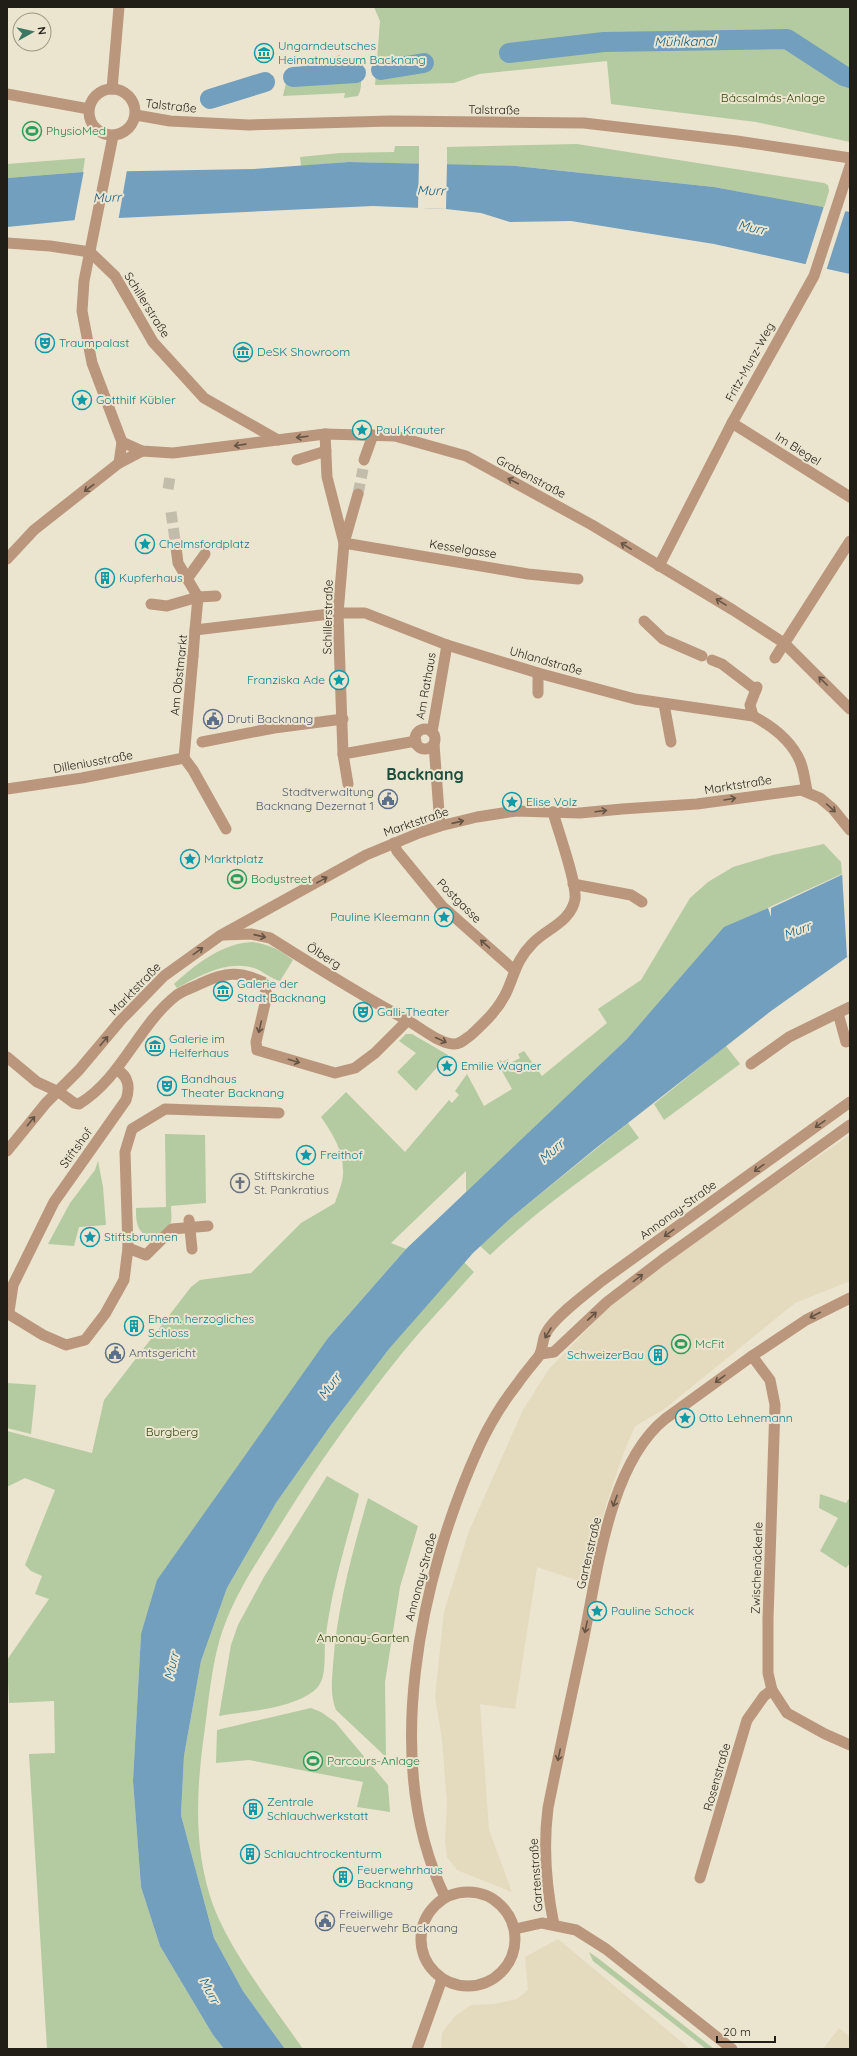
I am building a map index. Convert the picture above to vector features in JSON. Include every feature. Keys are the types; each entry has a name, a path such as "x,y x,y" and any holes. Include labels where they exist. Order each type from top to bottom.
{"street":[{"path":"112,89 119,7"},
{"path":"106,89 112,89 119,90 130,97 134,102 136,115 130,128 125,132 112,136 101,133 95,129 91,123 89,110 94,97 106,89"},
{"path":"7,94 89,110"},
{"name":"Talstraße","path":"136,115 170,121 249,125 391,121 584,123 737,141 850,158"},
{"path":"112,136 84,281 82,311 86,337 97,378 122,442 119,463"},
{"name":"Fritz-Munz-Weg","path":"659,566 732,423 815,272 850,166"},
{"path":"7,243 50,246 90,252"},
{"name":"Schillerstraße","path":"90,252 115,276 153,342 204,398 278,440"},
{"name":"Im Biegel","path":"732,423 850,497"},
{"name":"Schillerstraße","path":"325,434 327,477 344,543 338,614 343,719 343,754 348,784"},
{"name":"Grabenstraße","path":"122,442 142,451 173,454 325,434 373,435 395,436 466,456 547,499 784,643 850,709"},
{"path":"364,460 373,435"},
{"path":"7,559 34,530 119,463 142,451"},
{"path":"297,460 326,451"},
{"path":"344,543 358,494"},
{"path":"775,658 850,541"},
{"name":"Kesselgasse","path":"344,543 528,574 578,579"},
{"path":"176,547 178,563 198,597 195,630"},
{"path":"187,579 201,558"},
{"path":"151,604 167,606 198,597 216,596"},
{"path":"280,609 281,620"},
{"name":"Uhlandstraße","path":"338,614 365,612 447,645 538,674 635,699 753,716 768,724 785,739 800,761 807,791"},
{"name":"Am Obstmarkt","path":"184,758 195,630 338,614"},
{"path":"644,621 663,639 712,660 756,689 750,705 753,716"},
{"name":"Am Rathaus","path":"440,826 434,744 435,738 432,732 447,645"},
{"path":"538,674 538,693"},
{"path":"664,704 671,742"},
{"path":"202,742 274,728 343,719"},
{"name":"Am Rathaus","path":"416,741 416,735 421,730 426,729 432,732"},
{"path":"343,754 416,741 419,746 425,749 434,744"},
{"path":"184,758 193,770 226,829"},
{"name":"Dilleniusstraße","path":"7,789 82,778 184,758"},
{"name":"Marktstraße","path":"7,1151 36,1114 59,1092 121,1020 164,976 221,934 366,855 440,826 516,811 580,813 697,804 784,791 807,791"},
{"path":"807,791 820,798 833,809 850,830"},
{"name":"Ölberg","path":"221,934 251,934 270,938 386,1009 408,1020 440,1040 455,1044 461,1042 492,1014 506,992 514,970 524,952 534,942 562,922 573,908 575,898 573,884 553,812"},
{"name":"Postgasse","path":"394,843 397,851 442,906 514,970"},
{"path":"573,884 631,895 642,902"},
{"path":"7,1057 37,1082 59,1092 74,1104 79,1104 117,1070 157,1016 178,994 218,975 248,975 263,982 267,995 256,1042 257,1050 335,1074 355,1068 375,1053 408,1020"},
{"path":"751,1064 788,1037 850,1007"},
{"path":"838,1013 846,1042"},
{"name":"Stiftshof","path":"117,1070 123,1073 129,1088 126,1100 114,1112 92,1141 64,1182 54,1202 37,1229 17,1269 13,1285 8,1312 43,1335 66,1345 85,1340 105,1314 124,1280 128,1248 124,1201 124,1152 132,1129 165,1109 279,1113"},
{"name":"Annonay-Straße","path":"445,1898 433,1872 416,1806 412,1725 414,1683 419,1638 424,1613 447,1528 480,1446 508,1396 540,1354 545,1334 575,1302 603,1280 850,1102"},
{"path":"540,1354 554,1352 607,1302 850,1125"},
{"path":"189,1223 192,1249"},
{"path":"128,1248 146,1255 172,1229 189,1223 208,1226"},
{"name":"Gartenstraße","path":"554,1925 549,1902 546,1860 545,1834 548,1808 609,1519 629,1465 654,1428 752,1356 806,1320 850,1298"},
{"name":"Zwischenäckerle","path":"752,1356 770,1380 775,1405 768,1619 768,1673 772,1690 787,1713 825,1734 850,1744"},
{"name":"Rosenstraße","path":"700,1878 747,1720 764,1696 772,1690"},
{"path":"460,1892 473,1892 487,1896 496,1901 506,1912 515,1929 512,1951 508,1961 496,1976 487,1981 470,1986 442,1979 425,1959 421,1945 421,1930 426,1916 436,1904 445,1898 460,1892"},
{"name":"Gartenstraße","path":"515,1929 542,1923 576,1930 606,1950 732,2049"},
{"path":"417,2049 442,1979"}],"shaded area":[{"path":"850,1135 850,1281 795,1303 663,1410 635,1426 624,1452 606,1505 585,1583 537,1567 515,1709 480,1704 489,1830 512,1892 457,1870 447,1857 445,1840 447,1803 442,1739 435,1697 444,1612 469,1531 523,1410 549,1369 607,1309 652,1274 743,1208"},
{"path":"558,1939 690,2049 441,2049 442,2033 455,2016 471,2005 494,2004 517,1999 528,1990 525,1957"},
{"path":"839,2028 850,2037 850,2049 823,2049"}],"green space":[{"name":"Bácsalmás-Anlage","path":"374,7 850,7 850,142 756,122 611,104 607,61 479,74 454,83 375,85 380,21"},
{"path":"340,55 341,63 357,61 361,83 358,96 344,98 345,93 283,96 289,70"},
{"path":"577,144 824,183 828,185 829,191 824,208 714,187 516,166 447,165 447,147"},
{"path":"395,146 419,146 419,164 349,162 301,166 300,157 340,153 394,152"},
{"path":"85,158 83,172 7,178 7,164"},
{"name":"Burgberg","path":"824,844 841,862 842,874 724,928 626,1040 562,1103 466,1192 466,1171 391,1243 406,1249 328,1338 141,1634 133,1781 141,1887 160,1946 213,2035 224,2049 47,2049 29,1754 55,1753 54,1701 9,1703 7,1660 49,1599 35,1594 42,1576 31,1571 25,1565 55,1490 25,1478 7,1487 7,1431 92,1453 104,1400 191,1287 200,1280 251,1273 301,1223 335,1203 343,1178 343,1163 336,1142 321,1117 346,1092 405,1152 449,1100 452,1103 459,1095 455,1091 467,1074 484,1106 512,1089 497,1062 501,1060 502,1062 508,1059 510,1063 520,1058 518,1054 524,1051 542,1076 607,1023 598,1009 641,980 690,898 708,882 733,867 773,855"},
{"path":"253,942 274,948 293,960 280,981 273,979 254,968 234,966 214,970 177,988 174,984 200,962 220,950 242,943"},
{"path":"406,1034 412,1034 448,1055 416,1091 397,1072 416,1053 399,1041"},
{"path":"726,1046 740,1064 664,1120 654,1104"},
{"path":"628,1123 639,1138 544,1208 490,1255 480,1246 512,1217"},
{"path":"165,1134 205,1135 206,1203 171,1206 171,1222 166,1230 157,1235 148,1236 139,1228 136,1220 136,1208 166,1207"},
{"path":"98,1161 103,1187 106,1225 79,1227 74,1246 48,1244 70,1203 95,1170"},
{"path":"464,1262 474,1272 421,1331 386,1373 337,1439 291,1507 242,1587 230,1611 216,1652 203,1742 199,1784 198,1824 202,1865 213,1905 231,1942 254,1979 303,2049 285,2049 243,1991 214,1938 181,1815 184,1756 201,1661 227,1588 276,1503 331,1425 389,1349"},
{"path":"7,1383 36,1385 31,1434 7,1428"},
{"path":"327,1476 359,1494 339,1568 327,1625 324,1669 319,1686 305,1696 282,1705 219,1716 231,1645 238,1625 264,1577"},
{"path":"820,1494 846,1503 850,1497 850,1563 846,1568 820,1551 838,1518 819,1508"},
{"name":"Annonay-Garten","path":"368,1498 418,1526 400,1587 385,1682 386,1757 336,1710 332,1693 332,1677 338,1623 351,1560"},
{"name":"Parcours-Anlage","path":"311,1708 321,1712 335,1722 388,1785 390,1812 357,1807 363,1782 249,1760 216,1763 217,1730"},
{"path":"589,1952 714,2049 706,2049 593,1961"}],"water":[{"name":"Murr","path":"349,162 516,166 714,187 850,212 850,274 714,244 571,221 510,222 481,213 446,209 373,206 76,220 7,227 7,178 83,172 254,169"},
{"name":"Murr","path":"850,871 850,955 771,1011 596,1148 512,1217 473,1253 389,1349 331,1425 276,1503 227,1588 201,1661 184,1756 181,1815 214,1938 243,1991 285,2049 224,2049 213,2035 160,1946 141,1887 133,1781 141,1634 157,1580 328,1338 406,1249 626,1040 724,927 768,908 771,917 771,908"}],"pier":[{"path":"419,162 447,163 446,209 418,208"},
{"path":"84,170 127,170 118,222 74,223"},
{"path":"824,206 846,209 826,271 805,266"},
{"path":"850,869 850,955 847,957 842,872"}],"waterway":[{"name":"Mühlkanal","path":"509,53 604,42 787,39 844,76 850,78"},
{"name":"Mühlkanal","path":"381,70 424,63"},
{"name":"Mühlkanal","path":"293,77 356,73"},
{"name":"Mühlkanal","path":"210,99 265,82"}],"tunnel":[{"path":"358,494 363,469"},
{"path":"168,489 170,477"},
{"path":"171,512 176,547"}],"place":[{"name":"Ungarndeutsches Heimatmuseum Backnang","path":"264,53"},
{"name":"PhysioMed","path":"32,131"},
{"name":"Traumpalast","path":"45,343"},
{"name":"DeSK Showroom","path":"243,352"},
{"name":"Gotthilf Kübler","path":"82,400"},
{"name":"Paul Krauter","path":"362,430"},
{"name":"Chelmsfordplatz","path":"145,544"},
{"name":"Kupferhaus","path":"105,578"},
{"name":"Franziska Ade","path":"339,680"},
{"name":"Druti Backnang","path":"213,719"},
{"name":"Stadtverwaltung Backnang Dezernat 1","path":"388,799"},
{"name":"Elise Volz","path":"512,802"},
{"name":"Marktplatz","path":"190,859"},
{"name":"Bodystreet","path":"237,879"},
{"name":"Pauline Kleemann","path":"444,917"},
{"name":"Galerie der Stadt Backnang","path":"223,991"},
{"name":"Galli-Theater","path":"363,1012"},
{"name":"Galerie im Helferhaus","path":"155,1046"},
{"name":"Emilie Wagner","path":"447,1066"},
{"name":"Bandhaus Theater Backnang","path":"167,1086"},
{"name":"Freithof","path":"306,1155"},
{"name":"Stiftskirche St. Pankratius","path":"240,1183"},
{"name":"Stiftsbrunnen","path":"90,1237"},
{"name":"Ehem. herzogliches Schloss","path":"134,1326"},
{"name":"McFit","path":"681,1344"},
{"name":"Amtsgericht","path":"115,1353"},
{"name":"SchweizerBau","path":"658,1355"},
{"name":"Otto Lehnemann","path":"685,1418"},
{"name":"Pauline Schock","path":"597,1611"},
{"name":"Parcours-Anlage","path":"313,1761"},
{"name":"Zentrale Schlauchwerkstatt","path":"253,1809"},
{"name":"Schlauchtrockenturm","path":"250,1854"},
{"name":"Feuerwehrhaus Backnang","path":"343,1877"},
{"name":"Freiwillige Feuerwehr Backnang","path":"325,1921"}],"district":[{"name":"Backnang","path":"425,774"}]}
